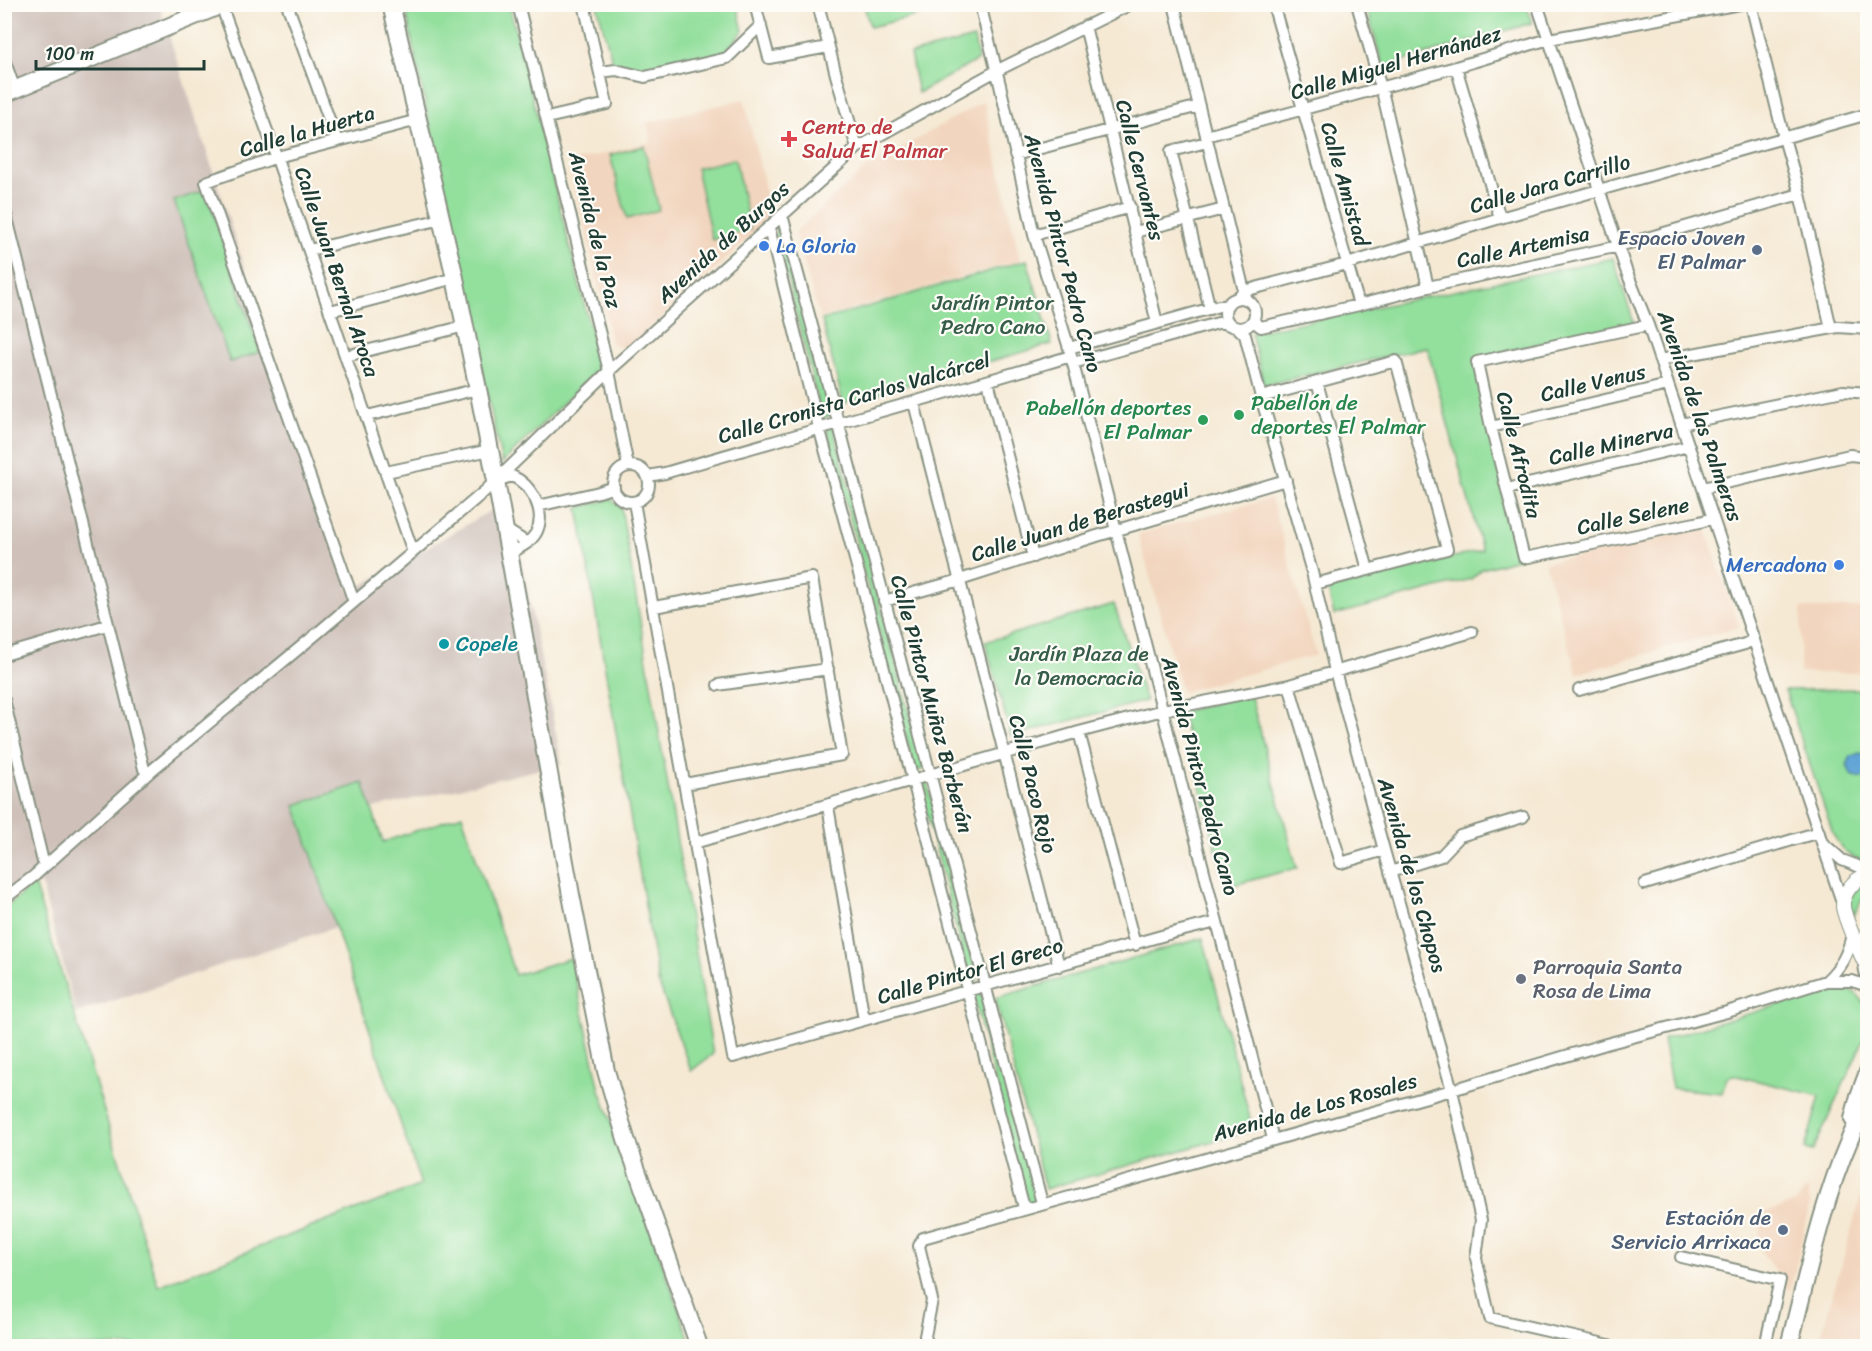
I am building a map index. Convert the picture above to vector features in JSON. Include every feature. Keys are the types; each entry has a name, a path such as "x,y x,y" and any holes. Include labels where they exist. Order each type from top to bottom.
{"main road":[{"path":"10,92 223,5"},
{"path":"392,7 442,219 478,389 572,905 606,1071 626,1139 699,1347"},
{"path":"1860,934 1867,970"},
{"path":"1789,1347 1817,1239 1849,1141 1856,1104 1868,1072"},
{"path":"1849,1141 1868,1104"}],"street":[{"path":"287,4 337,141"},
{"name":"Avenida de la Paz","path":"518,4 609,371 628,466"},
{"path":"547,118 607,104 584,4"},
{"path":"755,4 769,58 828,47"},
{"path":"818,4 857,148"},
{"name":"Avenida Pintor Pedro Cano","path":"980,4 1034,235 1071,356 1273,1138"},
{"path":"1174,4 1224,209 1238,299 1225,317 1228,322 1244,327 1254,309 1238,299"},
{"name":"Calle Amistad","path":"1273,4 1359,305"},
{"path":"1358,4 1381,88 1428,287"},
{"name":"Avenida de las Palmeras","path":"1537,4 1626,270 1660,360 1843,907 1860,934"},
{"name":"Calle Miguel Hernández","path":"1188,219 1171,151 1549,39 1740,4"},
{"path":"1751,4 1800,194 1831,328"},
{"name":"Calle Juan Bernal Aroca","path":"223,5 413,552"},
{"name":"Avenida de Burgos","path":"4,899 147,774 496,481 609,371 857,148 996,70 1127,5"},
{"path":"600,72 616,70 645,77 727,58 761,25"},
{"name":"Calle Cervantes","path":"1085,26 1157,323"},
{"path":"4,59 10,92"},
{"path":"1456,67 1500,218"},
{"path":"1015,155 1199,106"},
{"name":"Calle Jara Carrillo","path":"1238,299 1500,218 1868,114"},
{"name":"Calle la Huerta","path":"354,602 206,182 277,157 418,120"},
{"name":"Calle Artemisa","path":"1244,327 1261,327 1428,287 1619,246 1800,194"},
{"path":"4,206 107,625 147,774"},
{"path":"1034,235 1130,207"},
{"path":"1135,232 1224,209"},
{"name":"Calle Pintor Muñoz Barberán","path":"782,215 1042,1203"},
{"path":"309,250 442,219"},
{"path":"1188,219 1210,309"},
{"name":"Calle Pintor Muñoz Barberán","path":"769,228 1023,1208"},
{"path":"330,311 455,278"},
{"name":"Calle Cronista Carlos Valcárcel","path":"1071,356 1157,323 1238,299"},
{"name":"Calle Cronista Carlos Valcárcel","path":"648,476 914,403 1071,356 1218,323 1244,327"},
{"name":"Calle Afrodita","path":"1524,558 1477,362 1648,325"},
{"path":"346,356 465,326"},
{"name":"Avenida de los Chopos","path":"1244,327 1261,397 1315,584 1335,670 1390,872 1452,1089 1481,1220 1476,1258 1490,1318 1609,1346"},
{"path":"1660,360 1831,328 1868,329"},
{"path":"1261,397 1395,361 1447,549 1315,584"},
{"path":"988,381 1033,557"},
{"path":"1317,382 1368,570"},
{"name":"Calle Venus","path":"1491,428 1668,385"},
{"path":"367,416 478,389"},
{"path":"1681,424 1843,391 1868,393"},
{"name":"Calle Paco Rojo","path":"914,403 1059,966"},
{"name":"Calle Minerva","path":"1507,489 1689,446"},
{"path":"386,472 490,450"},
{"path":"1703,488 1850,455 1868,457"},
{"path":"517,462 519,479"},
{"path":"628,466 640,468 648,476 650,484 647,492 642,499 634,502 621,498 614,487 617,474 628,466"},
{"path":"496,481 512,476 519,479 528,487 538,506 539,525 535,535 509,554"},
{"name":"Calle Juan de Berastegui","path":"884,601 1286,480"},
{"path":"538,506 614,487"},
{"path":"634,502 694,843 1079,732 1163,710 1289,685 1472,632"},
{"name":"Calle Selene","path":"1524,558 1713,518"},
{"path":"505,529 527,543"},
{"path":"654,607 812,578 828,669 842,755 685,784"},
{"path":"4,655 107,625"},
{"path":"1579,690 1745,644 1754,639"},
{"path":"718,685 828,669"},
{"path":"1289,685 1341,863 1384,850"},
{"path":"4,700 44,866"},
{"path":"1079,732 1135,945"},
{"path":"828,806 864,1020"},
{"path":"1390,872 1441,856 1460,836 1523,817"},
{"path":"1646,884 1821,837 1842,860 1868,872 1853,883 1846,894 1843,907"},
{"name":"Calle Pintor El Greco","path":"694,843 733,1058 1172,933 1218,922"},
{"path":"1826,981 1842,965 1860,934"},
{"name":"Avenida de Los Rosales","path":"927,1347 925,1336 932,1300 919,1246 923,1238 1023,1208 1727,1012 1826,981 1851,981 1868,986"},
{"path":"1681,1257 1780,1280 1765,1347"}],"shaded area":[{"path":"5,5 159,5 350,592 509,500 562,764 323,820 351,922 76,1013 42,887 33,876 5,899"},
{"path":"744,99 772,217 627,350 612,344 570,162 651,142 647,123"},
{"path":"984,101 1020,260 820,318 795,232 865,169"},
{"path":"1271,498 1316,655 1182,692 1138,534"},
{"path":"1705,527 1739,627 1577,674 1545,563"},
{"path":"1801,608 1867,608 1867,673 1800,673"},
{"path":"1867,1175 1867,1346 1818,1346"},
{"name":"Estación de Servicio Arrixaca","path":"1808,1188 1810,1204 1790,1291 1757,1246 1764,1213 1795,1203"}],"green space":[{"path":"408,5 509,5 600,367 502,463 411,36 407,14"},
{"path":"597,5 737,5 743,31 723,55 645,73 613,64"},
{"path":"864,5 931,5 933,12 870,27"},
{"path":"1366,5 1526,5 1532,23 1383,67"},
{"path":"974,38 978,60 918,93 910,54"},
{"path":"644,146 659,210 627,219 610,155"},
{"path":"735,159 750,229 712,240 696,168"},
{"path":"206,190 260,352 230,362 174,201"},
{"path":"781,223 831,416 822,418 775,229"},
{"path":"1613,258 1634,323 1474,358 1521,558 1482,569 1471,579 1334,615 1328,589 1482,550 1427,347 1264,385 1251,333"},
{"name":"Jardín Pintor Pedro Cano","path":"1027,260 1052,344 843,403 822,320"},
{"path":"833,427 924,769 915,771 827,429"},
{"path":"611,499 621,507 713,1054 691,1071 658,981 578,508"},
{"name":"Jardín Plaza de la Democracia","path":"1114,604 1146,701 1011,736 985,642"},
{"path":"1867,689 1867,756 1860,753 1860,778 1867,775 1867,860 1855,858 1846,853 1833,834 1785,690"},
{"path":"1250,694 1297,868 1226,887 1181,712"},
{"path":"927,781 978,980 970,983 919,783"},
{"path":"363,783 383,842 462,815 515,975 571,958 600,1090 692,1346 5,1346 4,909 34,884 158,1286 421,1185 295,805"},
{"path":"1867,879 1867,893 1854,915 1851,906 1852,894"},
{"path":"1203,938 1253,1130 1045,1189 995,998"},
{"path":"1836,988 1847,989 1857,994 1866,1005 1867,1032 1813,1151 1805,1149 1820,1096 1733,1075 1727,1077 1722,1093 1672,1088 1663,1039"},
{"path":"981,993 1036,1200 1026,1203 973,995"}],"water":[{"path":"1860,753 1867,756 1868,775 1860,778 1851,775 1847,765 1851,756"}],"place":[{"name":"Centro de Salud El Palmar","path":"789,139"},
{"name":"La Gloria","path":"764,246"},
{"name":"Espacio Joven El Palmar","path":"1757,250"},
{"name":"Pabellón de deportes El Palmar","path":"1239,415"},
{"name":"Pabellón deportes El Palmar","path":"1203,420"},
{"name":"Mercadona","path":"1839,565"},
{"name":"Copele","path":"444,644"},
{"name":"Parroquia Santa Rosa de Lima","path":"1521,979"},
{"name":"Estación de Servicio Arrixaca","path":"1783,1230"}]}
